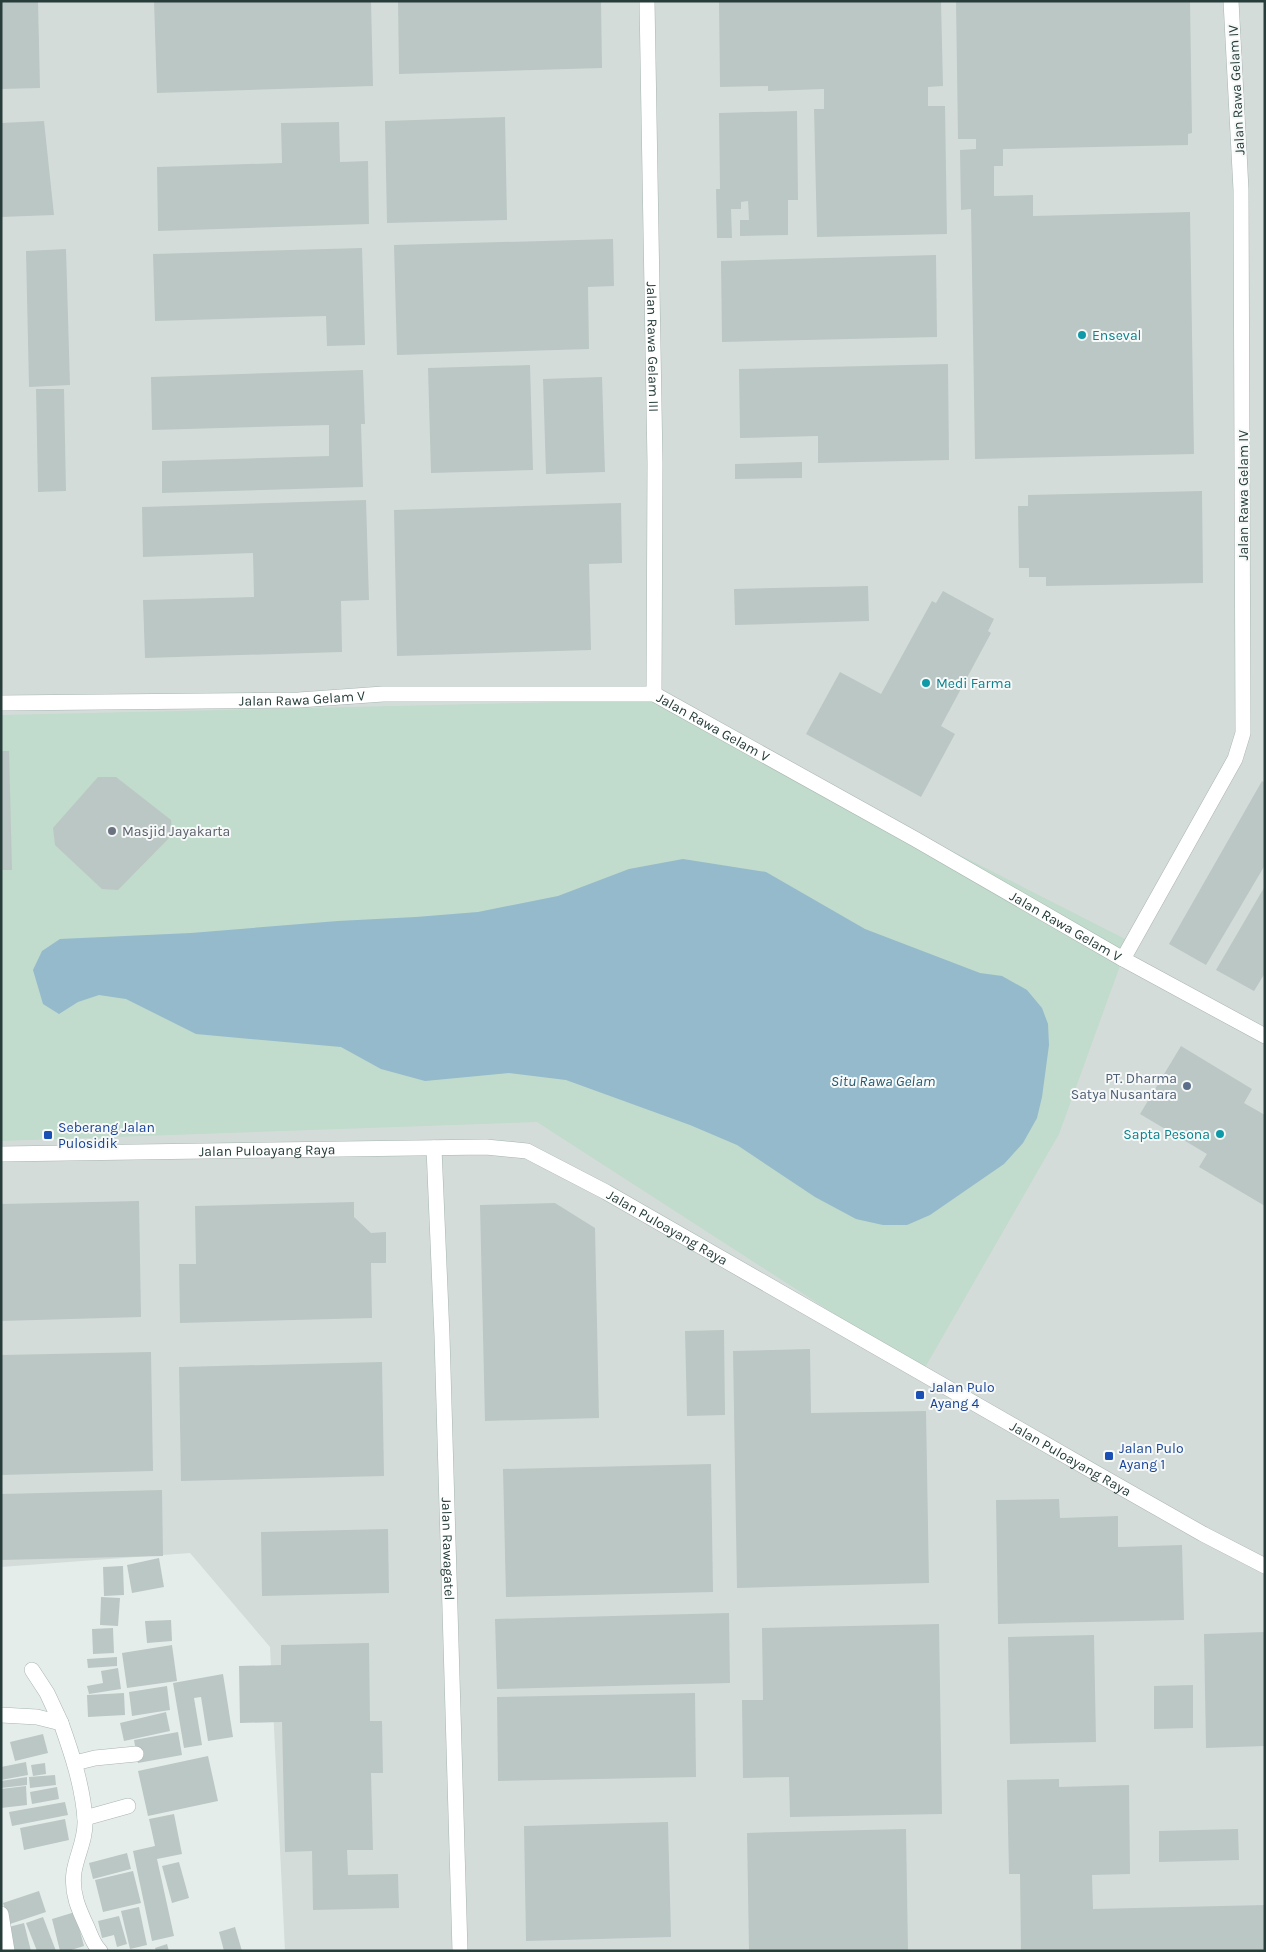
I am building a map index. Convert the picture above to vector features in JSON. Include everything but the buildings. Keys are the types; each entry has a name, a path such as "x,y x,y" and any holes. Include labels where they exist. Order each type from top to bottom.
{"street":[{"name":"Jalan Rawa Gelam III","path":"647,1 655,463 654,694"},
{"name":"Jalan Rawa Gelam IV","path":"1123,958 1235,759 1243,733 1241,190 1231,1"},
{"name":"Jalan Rawa Gelam V","path":"1,704 299,700 383,694 654,694 1265,1036"},
{"name":"Jalan Puloayang Raya","path":"1,1154 174,1150 434,1148 508,1148 527,1151 622,1201 1195,1529 1265,1566"},
{"name":"Jalan Rawagatel","path":"434,1148 442,1346 460,1951"},
{"path":"32,1670 47,1693 61,1723 75,1763 85,1818 85,1833 74,1872 75,1896 79,1912 100,1951"},
{"path":"1,1715 37,1717 61,1723"},
{"path":"75,1763 95,1758 136,1754"},
{"path":"85,1818 128,1806"},
{"path":"1,1914 7,1951"}],"shaded area":[{"path":"1,1 1265,1 1265,1951 285,1951 270,1647 190,1553 1,1567"}],"green space":[{"path":"655,700 1129,941 1059,1134 923,1371 537,1122 1,1141 1,715"}],"water":[{"name":"Situ Rawa Gelam","path":"683,859 766,872 865,929 980,973 1002,976 1027,990 1042,1008 1048,1024 1049,1045 1042,1097 1037,1118 1023,1143 1004,1164 930,1215 907,1225 883,1225 856,1219 815,1197 737,1145 690,1125 566,1080 509,1073 425,1081 381,1069 341,1047 196,1034 126,999 99,995 78,1002 59,1014 43,1004 33,970 42,951 60,939 191,933 478,912 558,896 629,869"}],"place":[{"name":"Enseval","path":"1082,335"},
{"name":"Medi Farma","path":"926,683"},
{"name":"Masjid Jayakarta","path":"112,831"},
{"name":"PT. Dharma Satya Nusantara","path":"1187,1086"},
{"name":"Sapta Pesona","path":"1220,1134"},
{"name":"Seberang Jalan Pulosidik","path":"48,1135"},
{"name":"Jalan Pulo Ayang 4","path":"920,1395"},
{"name":"Jalan Pulo Ayang 1","path":"1109,1456"}]}
